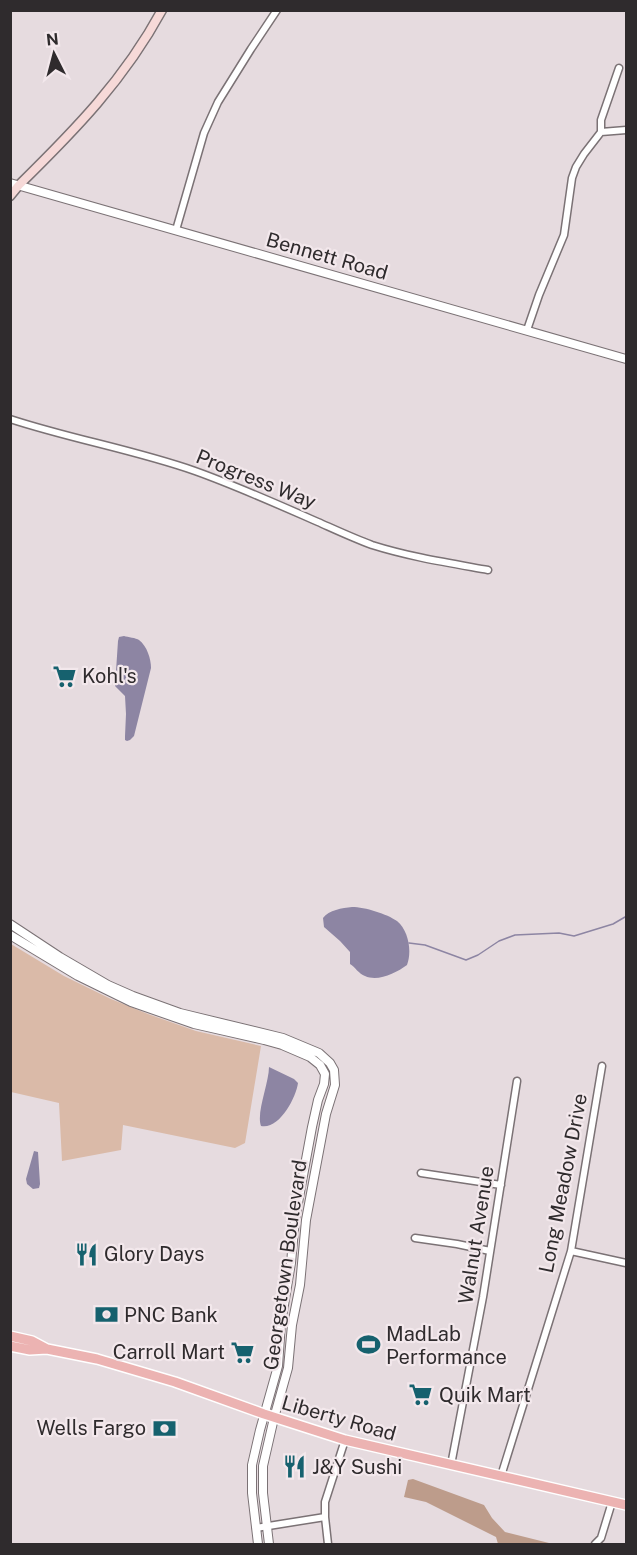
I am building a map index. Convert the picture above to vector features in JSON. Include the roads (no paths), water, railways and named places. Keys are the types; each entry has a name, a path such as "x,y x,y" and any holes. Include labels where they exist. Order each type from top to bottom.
{"main road":[{"path":"10,196 15,184 76,129 101,101 136,54 162,10"},
{"name":"Liberty Road","path":"10,1336 175,1382 274,1418 345,1440 627,1505"},
{"name":"Liberty Road","path":"10,1346 30,1350 47,1348"}],"street":[{"path":"176,230 202,140 218,102 277,10"},
{"path":"527,330 539,294 564,235 572,178 584,154 601,132 601,120 619,68"},
{"path":"601,132 627,130"},
{"name":"Bennett Road","path":"15,184 627,359"},
{"name":"Progress Way","path":"10,419 194,471 236,486 381,548 488,570"},
{"path":"10,924 81,970 133,996 188,1015 266,1032 297,1047"},
{"path":"10,935 78,976 131,1002 194,1024 297,1047"},
{"name":"Georgetown Boulevard","path":"258,1545 252,1493 252,1465 278,1366 281,1323 296,1219 315,1112 325,1078 316,1061 297,1047"},
{"name":"Georgetown Boulevard","path":"269,1545 263,1493 263,1466 288,1368 292,1325 300,1285 306,1220 326,1114 335,1085 334,1070 325,1058 312,1050 297,1047"},
{"name":"Long Meadow Drive","path":"501,1476 571,1251 602,1066"},
{"name":"Walnut Avenue","path":"451,1465 490,1251 517,1081"},
{"path":"421,1173 501,1185"},
{"path":"415,1238 490,1251"},
{"path":"571,1251 627,1263"},
{"path":"328,1545 325,1502 345,1440"},
{"path":"595,1545 601,1538 612,1502"},
{"path":"256,1528 325,1517"}],"waterway":[{"path":"409,943 425,945 466,960 499,941 515,935 559,933 574,936 626,918"}],"place":[{"name":"Kohl's","path":"64,676"},
{"name":"Glory Days","path":"86,1254"},
{"name":"PNC Bank","path":"106,1315"},
{"name":"MadLab Performance","path":"368,1345"},
{"name":"Carroll Mart","path":"243,1352"},
{"name":"Quik Mart","path":"421,1395"},
{"name":"Wells Fargo","path":"164,1428"},
{"name":"J&Y Sushi","path":"294,1467"}]}
